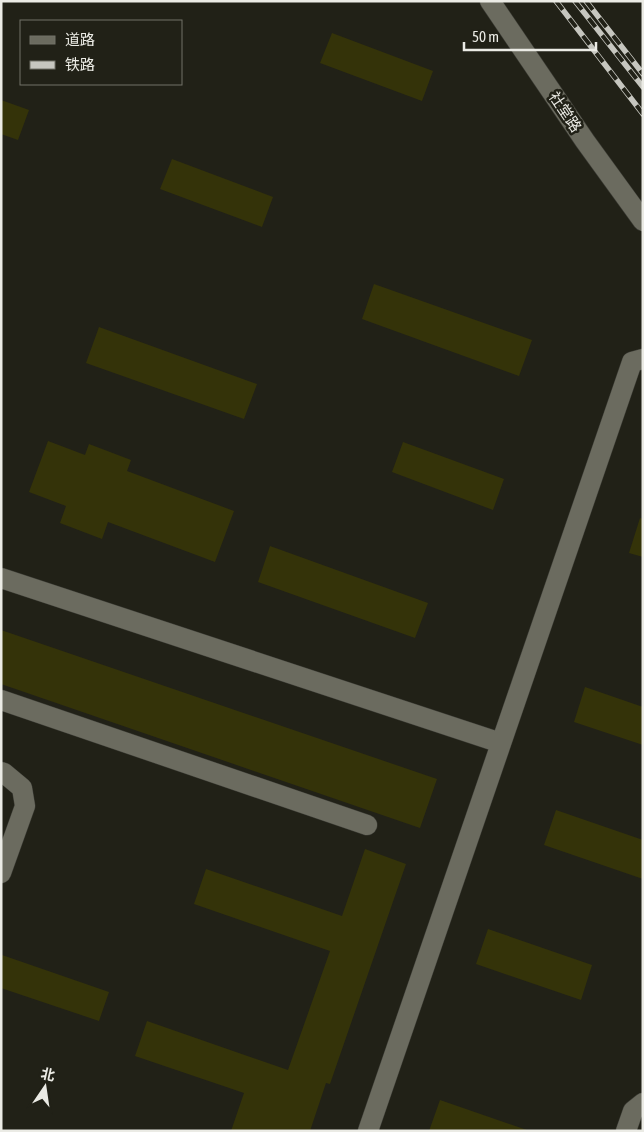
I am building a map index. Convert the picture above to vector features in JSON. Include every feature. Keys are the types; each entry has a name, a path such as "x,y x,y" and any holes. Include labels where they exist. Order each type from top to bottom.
{"street":[{"name":"社堂路","path":"490,1 585,141 643,221"},
{"path":"368,1131 502,743 638,360"},
{"path":"1,578 502,743"},
{"path":"1,700 367,825"},
{"path":"1,772 22,788 25,806 1,873"},
{"path":"626,1131 633,1112 643,1103"}],"building":[{"path":"332,33 433,71 422,101 320,63"},
{"path":"1,100 29,110 18,140 1,134"},
{"path":"172,159 273,197 262,227 160,189"},
{"path":"374,284 532,340 519,376 362,319"},
{"path":"99,327 257,384 244,419 86,363"},
{"path":"48,441 85,455 89,444 131,460 127,471 234,511 215,562 108,522 102,539 60,523 66,506 29,492"},
{"path":"403,442 504,479 493,510 392,472"},
{"path":"640,518 643,519 643,557 629,553"},
{"path":"270,546 428,603 415,638 258,582"},
{"path":"1,630 437,779 420,828 1,684"},
{"path":"585,687 643,707 643,745 574,722"},
{"path":"556,810 643,840 643,879 544,845"},
{"path":"365,849 406,864 330,1084 326,1083 310,1131 231,1131 244,1093 135,1056 147,1021 288,1070 330,951 194,904 206,869 342,916"},
{"path":"488,929 592,965 581,1000 476,964"},
{"path":"2,955 109,992 99,1021 1,988"},
{"path":"440,1100 527,1130 527,1131 429,1131"}],"railway":[{"path":"556,1 643,114"},
{"path":"575,1 643,87"},
{"path":"586,1 643,74"}]}
